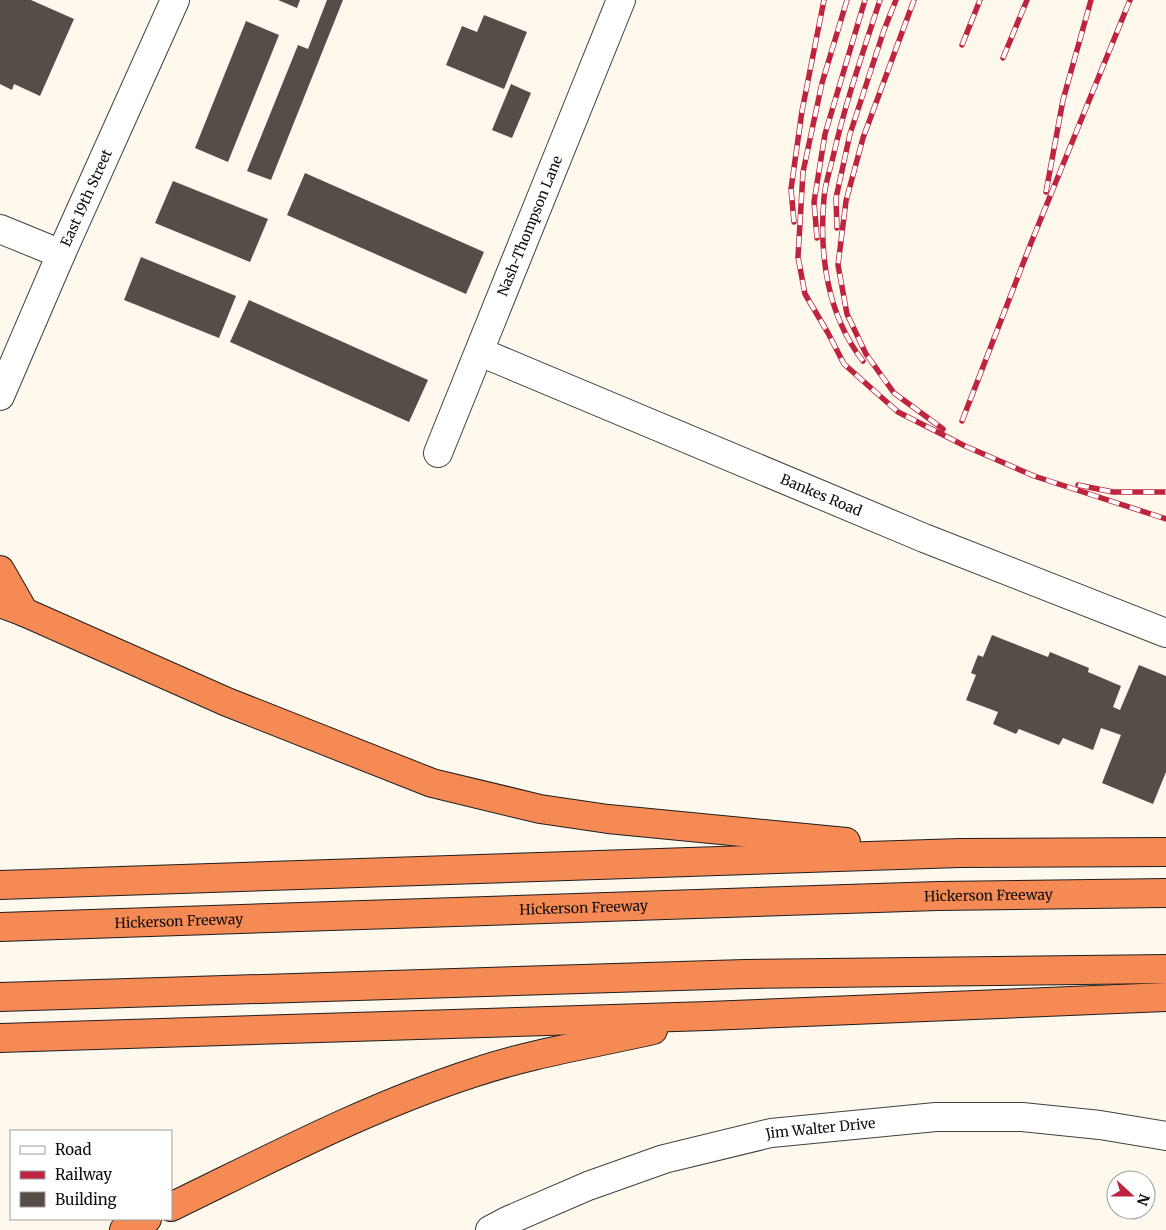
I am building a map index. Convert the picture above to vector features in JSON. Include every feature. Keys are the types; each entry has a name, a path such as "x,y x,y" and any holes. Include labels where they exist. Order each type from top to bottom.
{"highway":[{"path":"0,570 12,607 227,702 432,783 540,809 608,819 960,853"},
{"path":"0,884 960,853 1166,852"},
{"name":"Hickerson Freeway","path":"0,927 928,896 1166,893"},
{"path":"0,997 745,974 1166,969"},
{"path":"0,1038 708,1016 1166,997"},
{"path":"172,1207 365,1113 465,1075 560,1049 616,1039 708,1016"},
{"path":"124,1230 145,1220"}],"street":[{"name":"East 19th Street","path":"0,396 61,254 175,0"},
{"name":"Nash-Thompson Lane","path":"438,453 621,0"},
{"path":"0,229 61,254"},
{"name":"Bankes Road","path":"480,352 924,538 1166,634"},
{"name":"Jim Walter Drive","path":"490,1230 588,1186 656,1162 771,1133 936,1117 1022,1117 1100,1125 1166,1136"}],"building":[{"path":"0,0 31,0 74,19 40,96 14,84 12,90 0,84"},
{"path":"278,0 300,0 297,8"},
{"path":"327,0 343,0 271,180 247,171 298,45 308,49"},
{"path":"484,15 527,32 504,89 446,65 462,26 477,32"},
{"path":"246,21 279,35 228,162 195,148"},
{"path":"511,84 531,93 512,138 492,130"},
{"path":"305,173 484,252 466,294 287,215"},
{"path":"173,181 268,219 250,262 155,223"},
{"path":"141,257 236,296 219,338 124,300"},
{"path":"249,300 428,380 409,422 230,342"},
{"path":"992,635 1048,657 1050,652 1089,668 1088,672 1121,686 1113,707 1120,710 1139,665 1166,676 1166,772 1153,804 1102,783 1121,735 1101,728 1093,750 1063,738 1059,745 1019,729 1016,734 993,724 998,712 966,700 976,675 971,673 978,655 983,657"}],"railway":[{"path":"794,222 791,189 802,111 824,0"},
{"path":"847,0 822,83 803,172 798,257 805,294 844,364 898,412 965,446 1034,476 1166,519"},
{"path":"817,238 814,202 825,134 865,0"},
{"path":"863,361 841,324 828,283 823,241 823,219 825,188 843,117 880,0"},
{"path":"837,228 836,198 850,134 884,30 896,0"},
{"path":"914,0 863,138 846,201 838,265 847,314 866,354 894,393 943,429"},
{"path":"962,45 980,0"},
{"path":"1003,58 1027,0"},
{"path":"1046,192 1063,100 1091,0"},
{"path":"962,421 1031,243 1130,0"},
{"path":"1078,485 1113,492 1166,492"}]}
